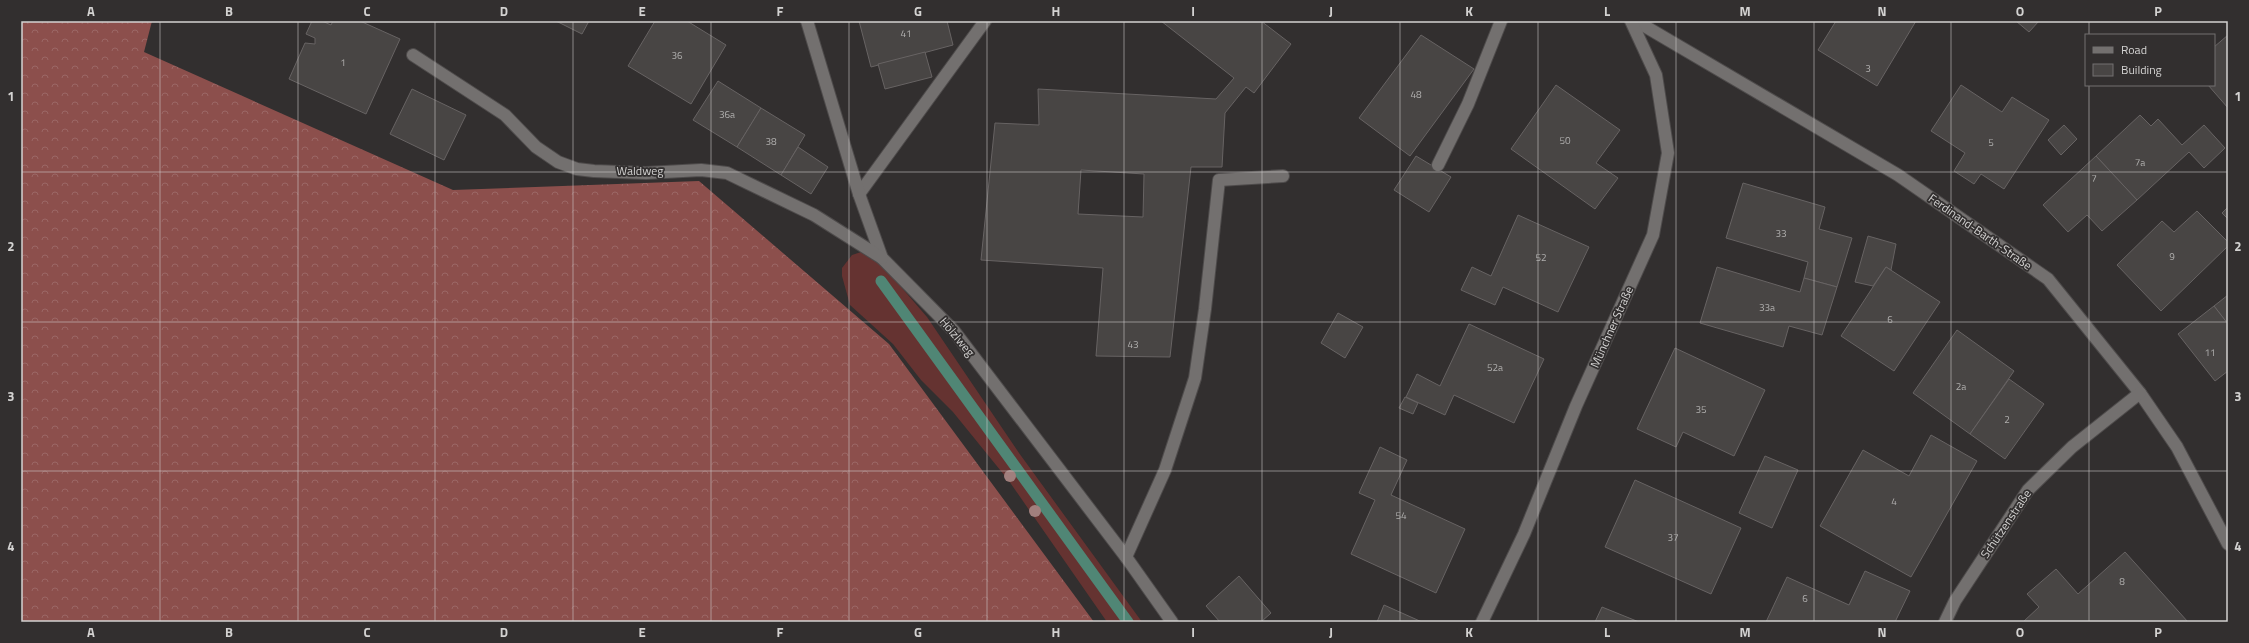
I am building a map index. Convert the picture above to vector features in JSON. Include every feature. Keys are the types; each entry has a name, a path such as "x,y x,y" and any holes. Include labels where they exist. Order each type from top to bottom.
{"street":[{"name":"Hölzlweg","path":"807,21 859,194 882,258 954,331 1126,557 1172,622"},
{"path":"859,194 985,21"},
{"path":"1438,165 1468,104 1501,21"},
{"name":"Münchner Straße","path":"1482,622 1524,534 1576,406 1653,235 1668,153 1656,75 1631,21"},
{"name":"Ferdinand-Barth-Straße","path":"1636,21 1898,175 2048,279 2140,393 2177,447 2228,544"},
{"name":"Waldweg","path":"413,55 505,115 536,147 577,170 646,173 700,170 727,173 814,216 882,258"},
{"path":"1126,557 1165,470 1195,378 1205,309 1219,180 1283,176"},
{"name":"Schützenstraße","path":"1945,622 1955,601 2028,490 2072,447 2140,393"}],"shaded area":[{"path":"861,252 877,259 927,317 1019,453 1142,622 1107,622 1009,481 953,412 921,380 893,344 850,305 842,276 842,268 852,255"}],"green space":[{"path":"21,21 152,21 144,52 453,190 699,181 889,344 1094,622 21,622"}],"building":[{"path":"312,21 322,21 331,25 333,21 360,21 400,39 366,114 289,79 305,43 315,44 315,38 306,34"},
{"path":"556,21 589,21 582,34"},
{"path":"655,21 687,21 726,45 691,104 628,66"},
{"path":"859,21 947,21 953,45 871,67"},
{"path":"1161,21 1261,21 1291,44 1254,93 1246,87 1225,113 1222,167 1191,167 1170,357 1096,356 1103,268 981,260 995,123 1039,125 1038,89 1216,99 1234,78","holes":["1081,170 1144,174 1143,217 1078,214"]},
{"path":"1836,21 1916,21 1877,86 1818,50"},
{"path":"2016,21 2039,21 2029,32"},
{"path":"1421,35 1474,69 1410,156 1359,118"},
{"path":"2228,35 2228,108 2209,86 2215,86 2215,46"},
{"path":"925,52 932,77 885,89 878,64"},
{"path":"718,81 761,108 737,147 693,120"},
{"path":"1556,85 1620,130 1596,163 1618,178 1595,209 1511,149"},
{"path":"1961,85 2002,112 2012,97 2049,120 2004,189 1981,174 1974,184 1954,171 1965,153 1931,131"},
{"path":"412,89 466,115 444,160 390,134"},
{"path":"761,108 805,135 781,175 737,147"},
{"path":"2140,115 2151,126 2158,119 2182,145 2204,125 2225,148 2204,168 2189,152 2137,200 2096,156"},
{"path":"2064,125 2077,139 2061,155 2048,140"},
{"path":"798,147 828,167 811,194 781,175"},
{"path":"1416,156 1451,177 1429,212 1394,190"},
{"path":"2096,156 2137,200 2102,231 2087,215 2068,232 2043,205"},
{"path":"1743,183 1825,207 1819,229 1852,238 1837,287 1804,278 1808,262 1726,238"},
{"path":"2228,207 2228,219 2222,213"},
{"path":"2197,211 2228,242 2228,246 2161,311 2117,265 2162,221 2174,232"},
{"path":"1518,215 1589,247 1558,312 1503,287 1495,305 1461,290 1472,267 1491,276"},
{"path":"1868,236 1896,244 1891,270 1886,267 1873,286 1855,282"},
{"path":"1717,267 1800,292 1804,278 1837,287 1822,335 1789,326 1783,347 1700,323"},
{"path":"1886,267 1940,302 1894,371 1841,336"},
{"path":"2228,295 2228,324 2214,306"},
{"path":"2214,306 2228,324 2228,371 2215,381 2178,334"},
{"path":"1338,313 1363,327 1345,358 1321,343"},
{"path":"1469,324 1544,359 1514,423 1454,395 1445,415 1406,397 1417,374 1440,386"},
{"path":"1957,330 2014,371 1970,434 1913,393"},
{"path":"1675,348 1765,390 1734,456 1683,432 1676,447 1637,429"},
{"path":"2009,379 2044,404 2005,459 1970,434"},
{"path":"1405,397 1418,403 1413,414 1399,408"},
{"path":"1931,435 1977,461 1911,577 1820,526 1863,450 1909,476"},
{"path":"1380,447 1407,460 1391,495 1465,529 1436,593 1351,554 1375,500 1359,493"},
{"path":"1765,456 1798,470 1772,528 1739,513"},
{"path":"1635,480 1741,528 1711,594 1605,547"},
{"path":"2125,552 2188,622 2023,622 2039,607 2027,594 2056,569 2078,594"},
{"path":"1865,571 1910,591 1895,622 1766,622 1787,577 1849,605"},
{"path":"1239,576 1271,613 1261,622 1220,622 1206,606"},
{"path":"1384,605 1422,622 1377,622"},
{"path":"1602,607 1639,622 1595,622"}],"waterway":[{"path":"881,281 1128,622"}]}
